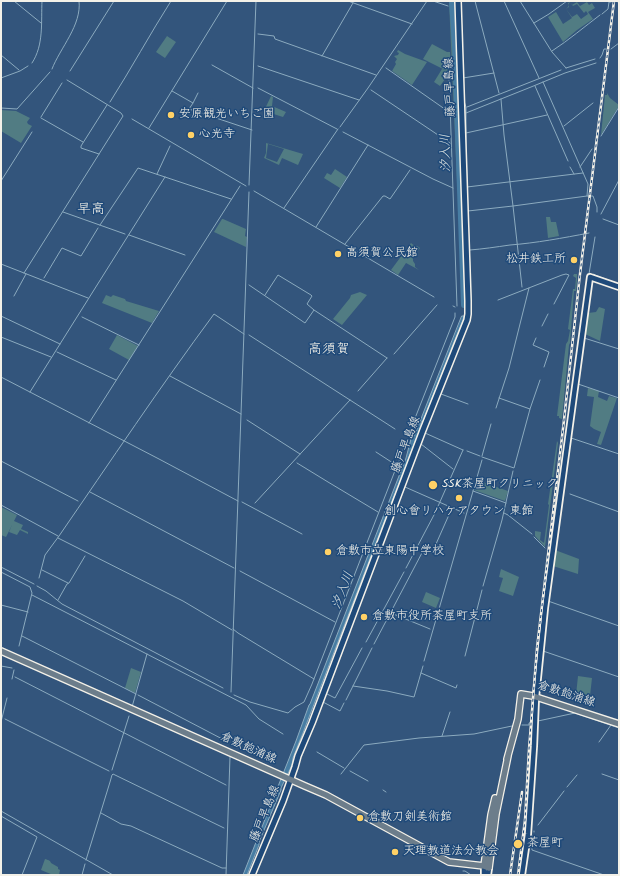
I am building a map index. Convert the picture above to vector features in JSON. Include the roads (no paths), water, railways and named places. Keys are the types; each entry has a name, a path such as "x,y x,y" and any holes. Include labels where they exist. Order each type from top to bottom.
{"main road":[{"name":"藤戸早島線","path":"252,875 283,802 289,779 295,767 420,437 467,320 458,1"},
{"name":"倉敷飽浦線","path":"1,651 332,798 449,862 487,867 486,855 491,815 518,720 521,694 536,697 619,724"},
{"name":"倉敷飽浦線","path":"492,840 508,756"},
{"path":"491,815 494,813 498,793 501,789"},
{"path":"486,855 489,849 490,840 492,840"},
{"path":"487,867 486,865 492,840"}],"street":[{"path":"522,875 528,834 536,697 547,595 590,277 619,287"},
{"path":"484,875 487,867"},
{"path":"487,867 488,875"}],"water":[{"path":"462,316 464,316 463,320 423,421 421,422 421,426 293,758 292,765 281,788 247,875 243,875 406,458 411,439 414,436"}],"waterway":[{"path":"14,1 41,23"},
{"path":"32,63 36,56 40,41 42,1"},
{"path":"52,69 74,28 79,10 79,1"},
{"path":"70,71 114,1"},
{"path":"110,102 171,1"},
{"path":"149,128 227,1"},
{"path":"249,185 256,1"},
{"path":"348,1 412,24"},
{"path":"340,127 427,1"},
{"path":"433,1 448,6"},
{"name":"汐入川","path":"452,1 455,45 464,305"},
{"path":"475,1 499,93"},
{"path":"504,1 539,78"},
{"path":"520,1 552,52 566,68"},
{"path":"534,23 567,1"},
{"path":"602,14 608,9 609,2 611,2"},
{"path":"322,56 353,3"},
{"path":"552,51 600,15"},
{"path":"258,34 274,36 275,39 376,75"},
{"path":"611,49 619,43"},
{"path":"600,58 604,49 606,49"},
{"path":"1,55 19,70"},
{"path":"566,68 595,59"},
{"path":"466,113 565,73 596,63"},
{"path":"212,65 253,88"},
{"path":"1,78 20,71 28,66"},
{"path":"258,66 359,100"},
{"path":"386,68 449,112"},
{"path":"467,107 561,70"},
{"path":"1,108 17,109 50,72"},
{"path":"463,78 494,73"},
{"path":"450,75 457,306"},
{"path":"24,273 123,116 121,113 67,80"},
{"path":"543,82 588,184 587,196 593,196 597,207 597,212"},
{"path":"41,117 62,83"},
{"path":"535,86 568,161"},
{"path":"258,88 337,129"},
{"path":"463,88 466,107 471,300"},
{"path":"371,90 450,143"},
{"path":"172,91 193,103 189,109 252,130"},
{"path":"193,103 198,93"},
{"path":"501,99 513,206 587,196"},
{"path":"564,126 593,103"},
{"path":"99,154 81,148 81,146 107,105"},
{"path":"601,136 619,107"},
{"path":"466,133 547,115"},
{"path":"41,118 83,142"},
{"path":"132,119 246,186"},
{"path":"284,208 338,129"},
{"path":"1,181 32,132"},
{"path":"343,132 453,188"},
{"path":"316,227 368,145"},
{"path":"157,174 170,146"},
{"path":"580,167 592,149"},
{"path":"570,167 574,174"},
{"path":"100,225 138,168 231,199"},
{"path":"345,244 383,196 390,199 410,170"},
{"path":"467,187 583,173"},
{"path":"30,392 165,177"},
{"path":"601,214 619,180"},
{"path":"89,423 240,186"},
{"path":"254,191 434,297"},
{"path":"231,692 249,192"},
{"path":"468,211 513,206 522,287"},
{"path":"63,212 125,234"},
{"path":"603,219 619,225"},
{"path":"44,278 62,248 81,256 98,228"},
{"path":"470,250 540,242 589,233"},
{"path":"129,235 185,255"},
{"path":"589,274 595,237"},
{"path":"1,264 88,298"},
{"path":"14,296 26,274"},
{"path":"594,274 619,284"},
{"path":"265,295 278,275 311,295 312,296 307,304 314,310"},
{"path":"498,300 562,275 569,275 554,304"},
{"path":"249,285 305,323 314,310 387,358"},
{"path":"496,408 509,368 529,288"},
{"path":"394,354 437,305"},
{"path":"408,436 455,317 455,313"},
{"path":"39,578 45,555 214,314 244,334"},
{"path":"542,326 548,314"},
{"path":"1,316 60,344"},
{"path":"82,317 139,345"},
{"path":"249,335 395,429"},
{"path":"1,337 51,357"},
{"path":"536,338 533,345 549,352 544,367"},
{"path":"584,338 619,349"},
{"path":"57,352 116,380"},
{"path":"358,391 387,358"},
{"path":"170,376 241,414"},
{"path":"1,377 238,501"},
{"path":"530,409 540,380"},
{"path":"578,384 619,398"},
{"path":"441,394 468,404"},
{"path":"482,457 514,468 530,409 499,398"},
{"path":"255,503 350,400"},
{"path":"552,542 570,411"},
{"path":"247,420 300,454"},
{"path":"482,456 491,424"},
{"path":"425,433 463,450"},
{"path":"571,438 619,454"},
{"path":"421,444 453,469"},
{"path":"234,695 250,702 288,713 304,702 405,445"},
{"path":"406,568 435,513 463,450"},
{"path":"467,451 480,456"},
{"path":"376,452 396,465"},
{"path":"393,517 414,460"},
{"path":"424,661 482,460"},
{"path":"1,461 78,501"},
{"path":"297,463 378,512"},
{"path":"483,586 502,520 513,471"},
{"path":"405,487 464,513"},
{"path":"473,491 506,503"},
{"path":"90,492 234,568"},
{"path":"570,494 619,512"},
{"path":"242,502 302,534"},
{"path":"1,505 58,536"},
{"path":"374,644 424,549 432,553 452,508"},
{"path":"504,513 532,534"},
{"path":"368,583 388,530"},
{"path":"534,537 545,548"},
{"path":"58,538 183,601 232,630"},
{"path":"58,600 85,556"},
{"path":"1,567 34,584"},
{"path":"42,570 68,583"},
{"path":"240,571 335,622"},
{"path":"1,572 30,587 32,593 19,646"},
{"path":"366,642 404,572"},
{"path":"37,586 46,591 62,604 223,688"},
{"path":"465,656 482,590"},
{"path":"32,595 246,705 259,719 283,734"},
{"path":"548,601 619,626"},
{"path":"1,605 28,612"},
{"path":"391,613 430,629"},
{"path":"233,629 314,679"},
{"path":"22,636 136,694"},
{"path":"325,693 335,698 362,648"},
{"path":"346,700 372,648"},
{"path":"543,651 619,677"},
{"path":"132,707 147,654"},
{"path":"1,666 12,668"},
{"path":"353,686 414,697 423,666"},
{"path":"12,679 14,670"},
{"path":"421,673 456,688 457,685"},
{"path":"15,677 226,785"},
{"path":"138,695 228,742"},
{"path":"1,722 7,698"},
{"path":"323,702 340,711 344,703"},
{"path":"442,736 450,712"},
{"path":"538,721 575,713 619,728"},
{"path":"112,770 129,716"},
{"path":"5,719 109,771"},
{"path":"522,725 529,725 529,723 533,722"},
{"path":"599,742 611,725"},
{"path":"341,774 364,745 419,738 474,734 512,726"},
{"path":"527,814 532,744"},
{"path":"317,752 344,768"},
{"path":"226,875 230,757"},
{"path":"350,771 368,781"},
{"path":"86,860 113,774 224,828"},
{"path":"602,774 619,780"},
{"path":"567,787 577,775"},
{"path":"538,825 564,791"},
{"path":"1,811 113,875"},
{"path":"101,813 121,824 131,826 222,868 226,868"},
{"path":"1,816 37,837 22,875"},
{"path":"532,836 532,850 604,875"},
{"path":"82,875 85,864"},
{"path":"463,871 471,875"}],"railway":[{"path":"518,875 525,820 537,648 580,274 614,1"},
{"path":"510,875 522,792"}],"place":[{"name":"安原観光いちご園","path":"171,115"},
{"name":"心光寺","path":"191,135"},
{"name":"高須賀公民館","path":"338,254"},
{"name":"松井鉄工所","path":"574,260"},
{"name":"SSK茶屋町クリニック","path":"433,485"},
{"name":"創心會リハケアタウン 東館","path":"459,498"},
{"name":"倉敷市立東陽中学校","path":"328,552"},
{"name":"倉敷市役所茶屋町支所","path":"364,617"},
{"name":"倉敷刀剣美術館","path":"360,818"},
{"name":"茶屋町","path":"518,844"},
{"name":"天理教道法分教会","path":"395,852"}],"district":[{"name":"早高","path":"91,211"},
{"name":"高須賀","path":"329,351"}]}
